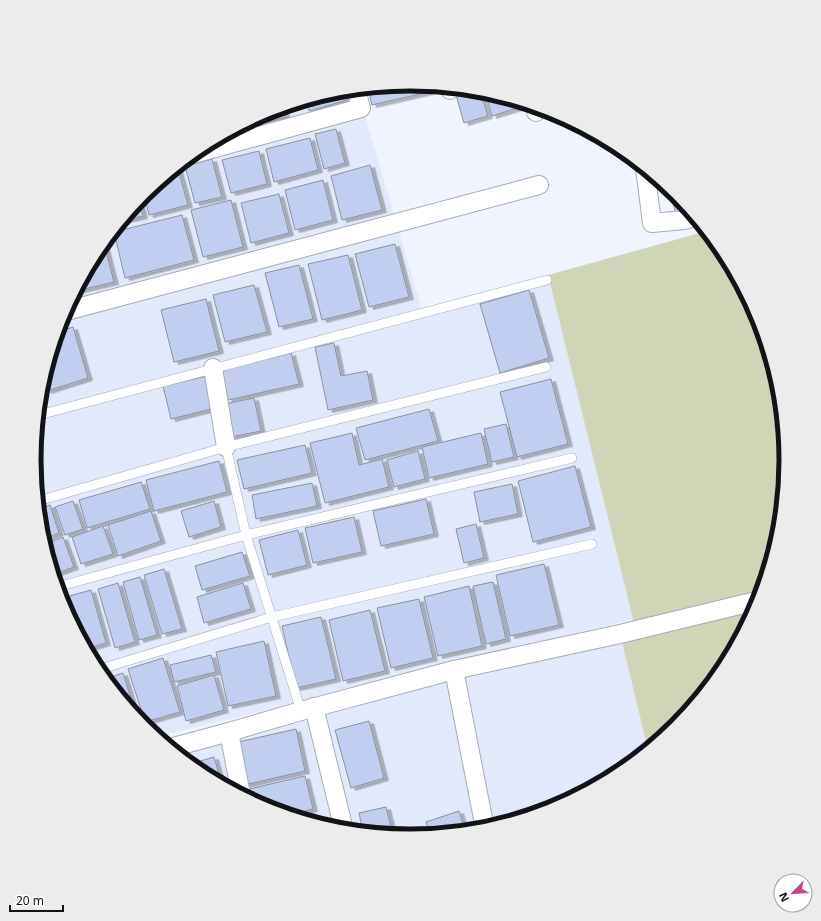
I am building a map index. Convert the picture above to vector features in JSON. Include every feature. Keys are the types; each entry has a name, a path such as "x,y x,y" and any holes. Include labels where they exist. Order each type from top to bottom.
{"street":[{"path":"213,149 361,108 358,95"},
{"path":"646,176 652,223 689,219"},
{"path":"74,308 539,186"},
{"path":"213,368 226,447"},
{"path":"177,746 307,709 454,670 620,634 752,602"},
{"path":"454,670 484,823"},
{"path":"307,709 342,824"},
{"path":"229,732 240,788"}],"lane":[{"path":"44,413 547,280"},
{"path":"43,500 226,447 546,367"},
{"path":"226,447 246,535 272,617 307,709"},
{"path":"63,585 246,535 572,458"},
{"path":"104,668 272,617 592,544"}],"shaded area":[{"path":"359,95 423,313 548,275 633,619 164,735 149,722 117,685 103,666 79,624 69,602 54,556 44,509 41,460 44,412 48,388 69,319 79,297 103,255 117,236 149,199 186,167 205,153 247,129 269,119 315,104"},
{"path":"621,638 647,744 616,768 574,792 552,802 483,823 459,827 410,830 362,827 338,823 292,810 247,792 205,768 184,752 310,715"}],"green space":[{"path":"701,233 718,255 742,297 760,342 773,388 777,412 780,460 777,509 767,556 752,602 742,624 718,666 704,685 672,722 647,744 621,638 633,619 548,275"}],"building":[{"path":"410,91 430,92 372,105 369,93"},
{"path":"456,94 482,98 488,116 464,123"},
{"path":"353,95 354,98 309,111 308,106 315,104"},
{"path":"487,99 518,108 492,116"},
{"path":"285,113 286,117 265,123 264,121"},
{"path":"336,129 345,163 324,169 315,134"},
{"path":"310,138 318,170 274,182 266,149"},
{"path":"259,151 267,184 231,193 222,160"},
{"path":"212,159 222,197 195,203 185,168 189,165"},
{"path":"370,165 382,210 342,220 331,176"},
{"path":"179,173 188,205 149,215 146,203"},
{"path":"323,180 333,220 295,230 285,190"},
{"path":"279,194 289,233 251,243 241,203"},
{"path":"672,199 687,216 677,218"},
{"path":"231,200 243,247 203,257 191,210"},
{"path":"141,208 143,216 132,219"},
{"path":"182,215 194,260 125,278 115,238 122,230"},
{"path":"395,244 409,297 369,307 355,254"},
{"path":"106,251 114,282 83,289"},
{"path":"348,255 362,310 322,320 308,264"},
{"path":"299,265 313,319 279,327 265,273"},
{"path":"254,285 267,332 225,342 213,295"},
{"path":"529,290 549,358 500,373 480,304"},
{"path":"206,299 219,351 174,362 161,310"},
{"path":"73,327 88,378 48,391 54,365 65,330"},
{"path":"334,343 341,376 367,371 373,400 328,410 315,347"},
{"path":"291,353 299,384 228,400 221,370"},
{"path":"207,376 215,408 171,419 163,386"},
{"path":"551,379 568,444 517,457 500,392"},
{"path":"254,398 261,431 231,437 224,404"},
{"path":"429,409 438,441 365,460 356,428"},
{"path":"506,424 514,457 492,462 484,429"},
{"path":"352,433 359,465 382,459 389,487 325,503 310,443"},
{"path":"481,433 488,464 429,478 422,447"},
{"path":"305,445 312,473 244,489 237,460"},
{"path":"418,451 425,479 394,487 387,460"},
{"path":"219,461 227,492 154,511 146,480"},
{"path":"575,466 591,527 533,542 518,481"},
{"path":"141,482 150,509 87,528 79,500"},
{"path":"312,483 317,506 256,519 252,495"},
{"path":"512,484 518,514 480,522 474,492"},
{"path":"426,499 434,534 381,546 373,511"},
{"path":"73,501 83,529 65,535 55,507"},
{"path":"214,501 221,527 189,537 181,511"},
{"path":"50,505 59,533 49,537 48,533 44,507"},
{"path":"151,511 161,541 118,556 108,525"},
{"path":"354,517 362,552 313,563 305,528"},
{"path":"476,524 484,558 464,563 456,529"},
{"path":"103,526 113,554 81,564 72,537"},
{"path":"298,530 307,565 268,575 259,540"},
{"path":"63,537 74,567 59,572 50,542"},
{"path":"242,552 250,576 202,590 195,566"},
{"path":"544,564 559,625 510,636 496,575"},
{"path":"164,569 182,629 162,634 144,575"},
{"path":"140,577 157,635 139,640 123,582"},
{"path":"493,582 506,639 486,644 473,586"},
{"path":"118,583 135,642 115,648 98,589"},
{"path":"243,583 251,609 204,623 197,597"},
{"path":"469,586 482,646 438,656 424,597"},
{"path":"91,590 106,643 92,647 79,624 67,597"},
{"path":"419,599 433,658 391,668 377,608"},
{"path":"370,610 385,671 343,681 329,620"},
{"path":"321,617 336,679 296,688 282,626"},
{"path":"264,641 276,696 228,706 216,652"},
{"path":"211,655 216,672 174,682 170,665"},
{"path":"163,658 180,712 148,721 143,715 128,669"},
{"path":"123,673 132,703 117,685 111,677"},
{"path":"214,675 224,710 186,721 177,686"},
{"path":"369,721 384,778 351,788 335,730"},
{"path":"296,729 305,771 244,785 234,743"},
{"path":"214,757 220,776 205,768 197,762"},
{"path":"305,776 313,809 300,812 269,802 245,790"},
{"path":"386,807 392,829 362,827 359,813"},
{"path":"459,811 463,826 428,829 426,822"}]}
